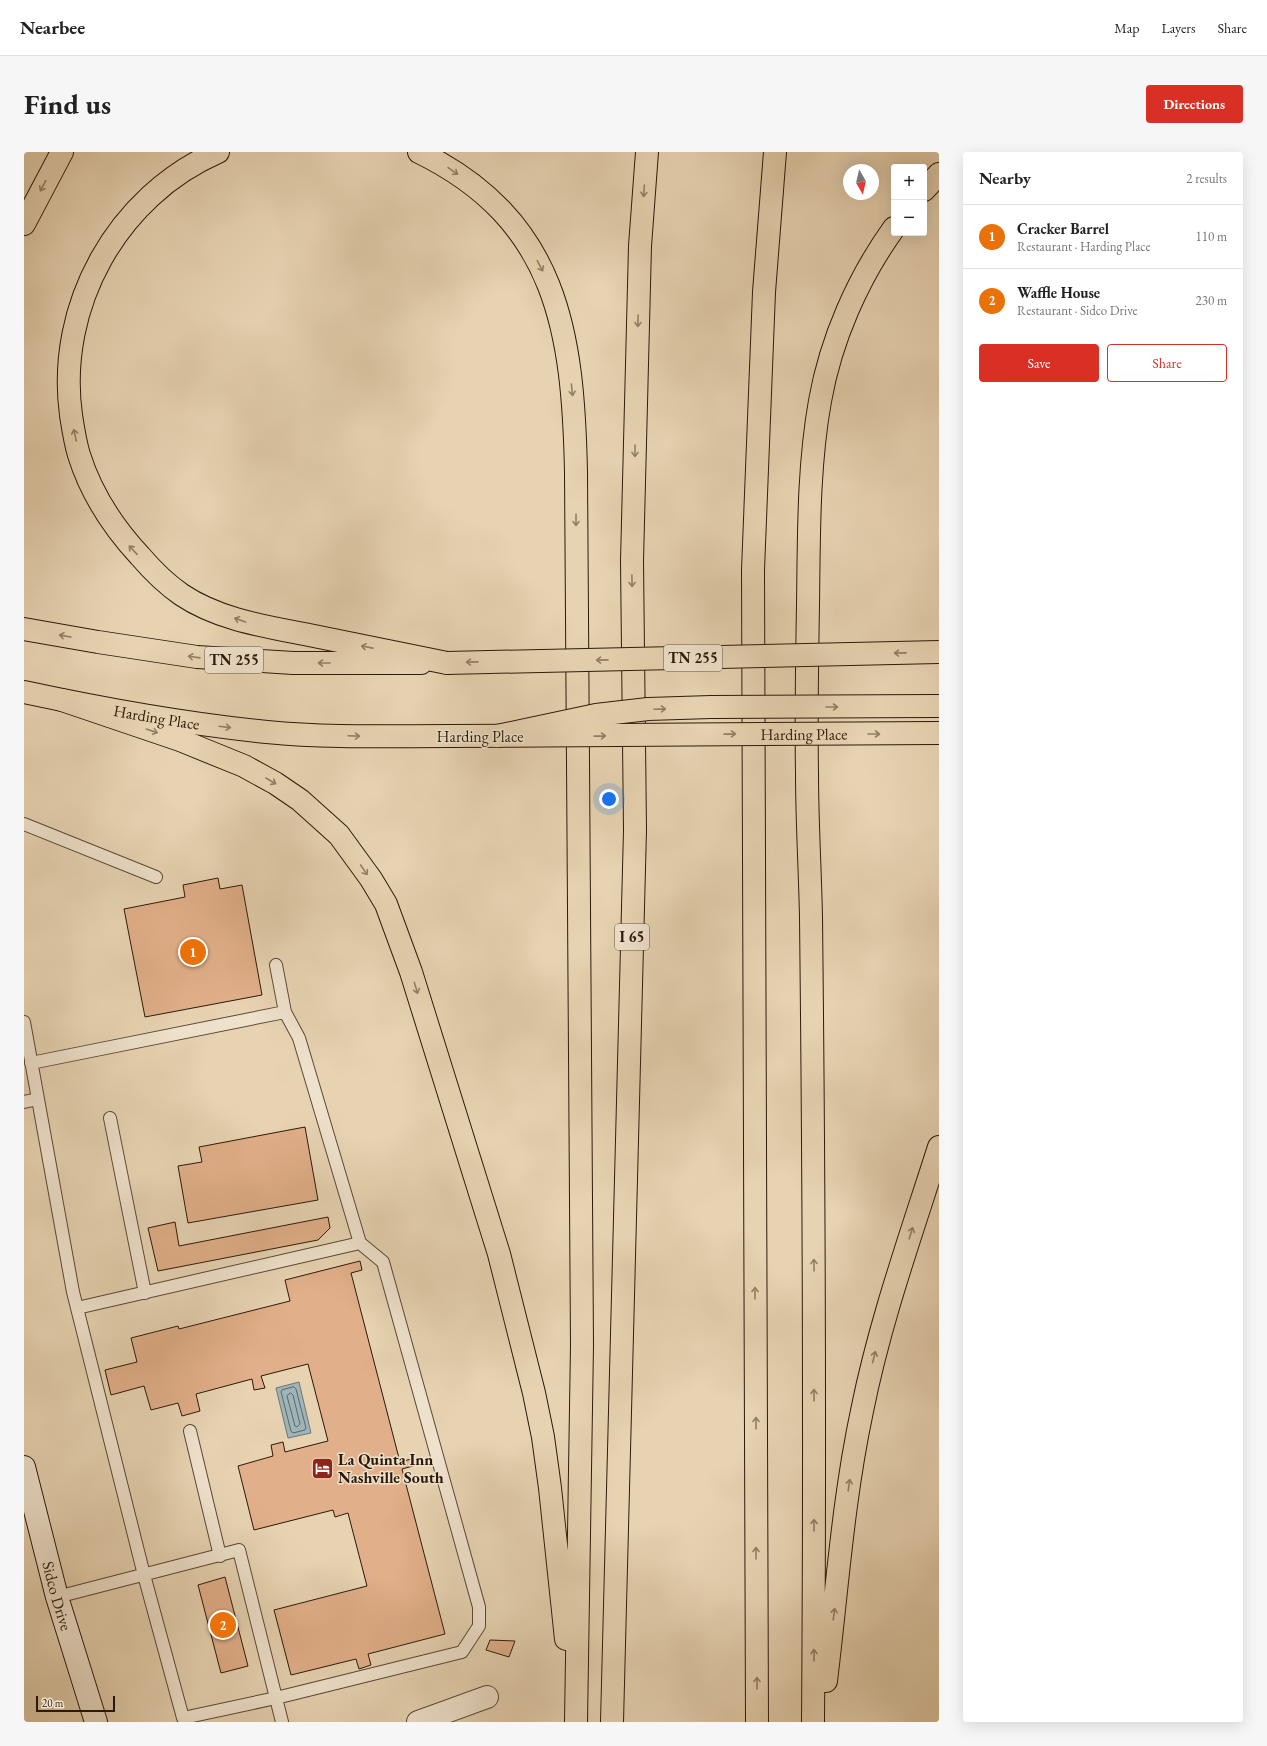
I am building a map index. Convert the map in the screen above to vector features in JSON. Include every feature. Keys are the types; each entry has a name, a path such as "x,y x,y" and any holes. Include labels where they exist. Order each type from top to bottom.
{"main road":[{"path":"24,224 62,152"},
{"path":"218,152 202,159 180,174 139,207 106,251 92,275 75,324 68,376 69,401 73,428 78,453 87,477 110,519 127,542 168,584 195,602 222,614 248,623 447,663"},
{"path":"419,152 448,167 485,194 501,208 529,246 552,291 559,313 566,342 574,400 576,472 582,1345 576,1722"},
{"name":"I 65","path":"612,1722 635,830 632,561 640,246 647,152"},
{"path":"757,1722 753,570 764,292 775,152"},
{"path":"927,187 939,174"},
{"path":"814,1722 814,1287 810,868 806,770 810,484 820,399 835,345 851,302 880,248 891,232"},
{"name":"TN 255","path":"24,629 197,657 293,663 447,663 939,652"},
{"name":"Harding Place","path":"24,692 62,700 219,726 268,732 364,736 939,733"},
{"path":"24,703 62,700 180,740 244,766 275,783 300,800 338,835 371,879 386,904 411,972 499,1254 534,1393 543,1437 550,1488 576,1722"},
{"path":"497,736 596,715 648,709 711,707 939,706"},
{"path":"820,1722 854,1448 882,1324 939,1147"},
{"name":"Sidco Drive","path":"24,1467 57,1598 96,1722"},
{"path":"418,1722 487,1697"}],"lane":[{"path":"24,824 156,878"},
{"path":"24,1022 77,1308 144,1575 183,1718 276,1698 462,1652 480,1626 479,1607 383,1262 360,1243 299,1038 285,1012 276,965"},
{"path":"31,1063 285,1012"},
{"path":"24,1102 38,1099"},
{"path":"110,1118 145,1293"},
{"path":"77,1308 360,1243"},
{"path":"190,1431 220,1556"},
{"path":"57,1598 239,1550 282,1722"}],"water":[{"path":"299,1382 311,1433 288,1438 276,1388"}],"building":[{"path":"218,878 220,889 242,885 262,995 145,1017 124,909 185,897 183,885"},
{"path":"305,1127 318,1200 188,1223 178,1166 202,1162 199,1147"},
{"path":"328,1217 330,1228 318,1240 158,1271 148,1228 175,1222 179,1246"},
{"name":"La Quinta Inn Nashville South","path":"360,1261 362,1270 351,1273 400,1462 411,1459 413,1466 402,1469 445,1634 368,1654 371,1665 359,1669 356,1659 291,1675 274,1610 367,1586 348,1513 335,1517 333,1510 254,1530 238,1466 273,1456 271,1445 283,1442 285,1452 328,1441 308,1364 261,1376 265,1388 254,1390 252,1379 196,1394 200,1411 182,1416 178,1403 151,1410 144,1386 111,1395 105,1370 137,1362 131,1338 178,1326 179,1329 290,1301 285,1280"},
{"path":"225,1577 248,1666 221,1673 198,1585"},
{"path":"490,1640 515,1641 509,1657 486,1650"}],"place":[{"name":"Cracker Barrel","path":"193,952"},
{"name":"La Quinta Inn Nashville South","path":"323,1468"},
{"name":"Waffle House","path":"223,1625"}]}
